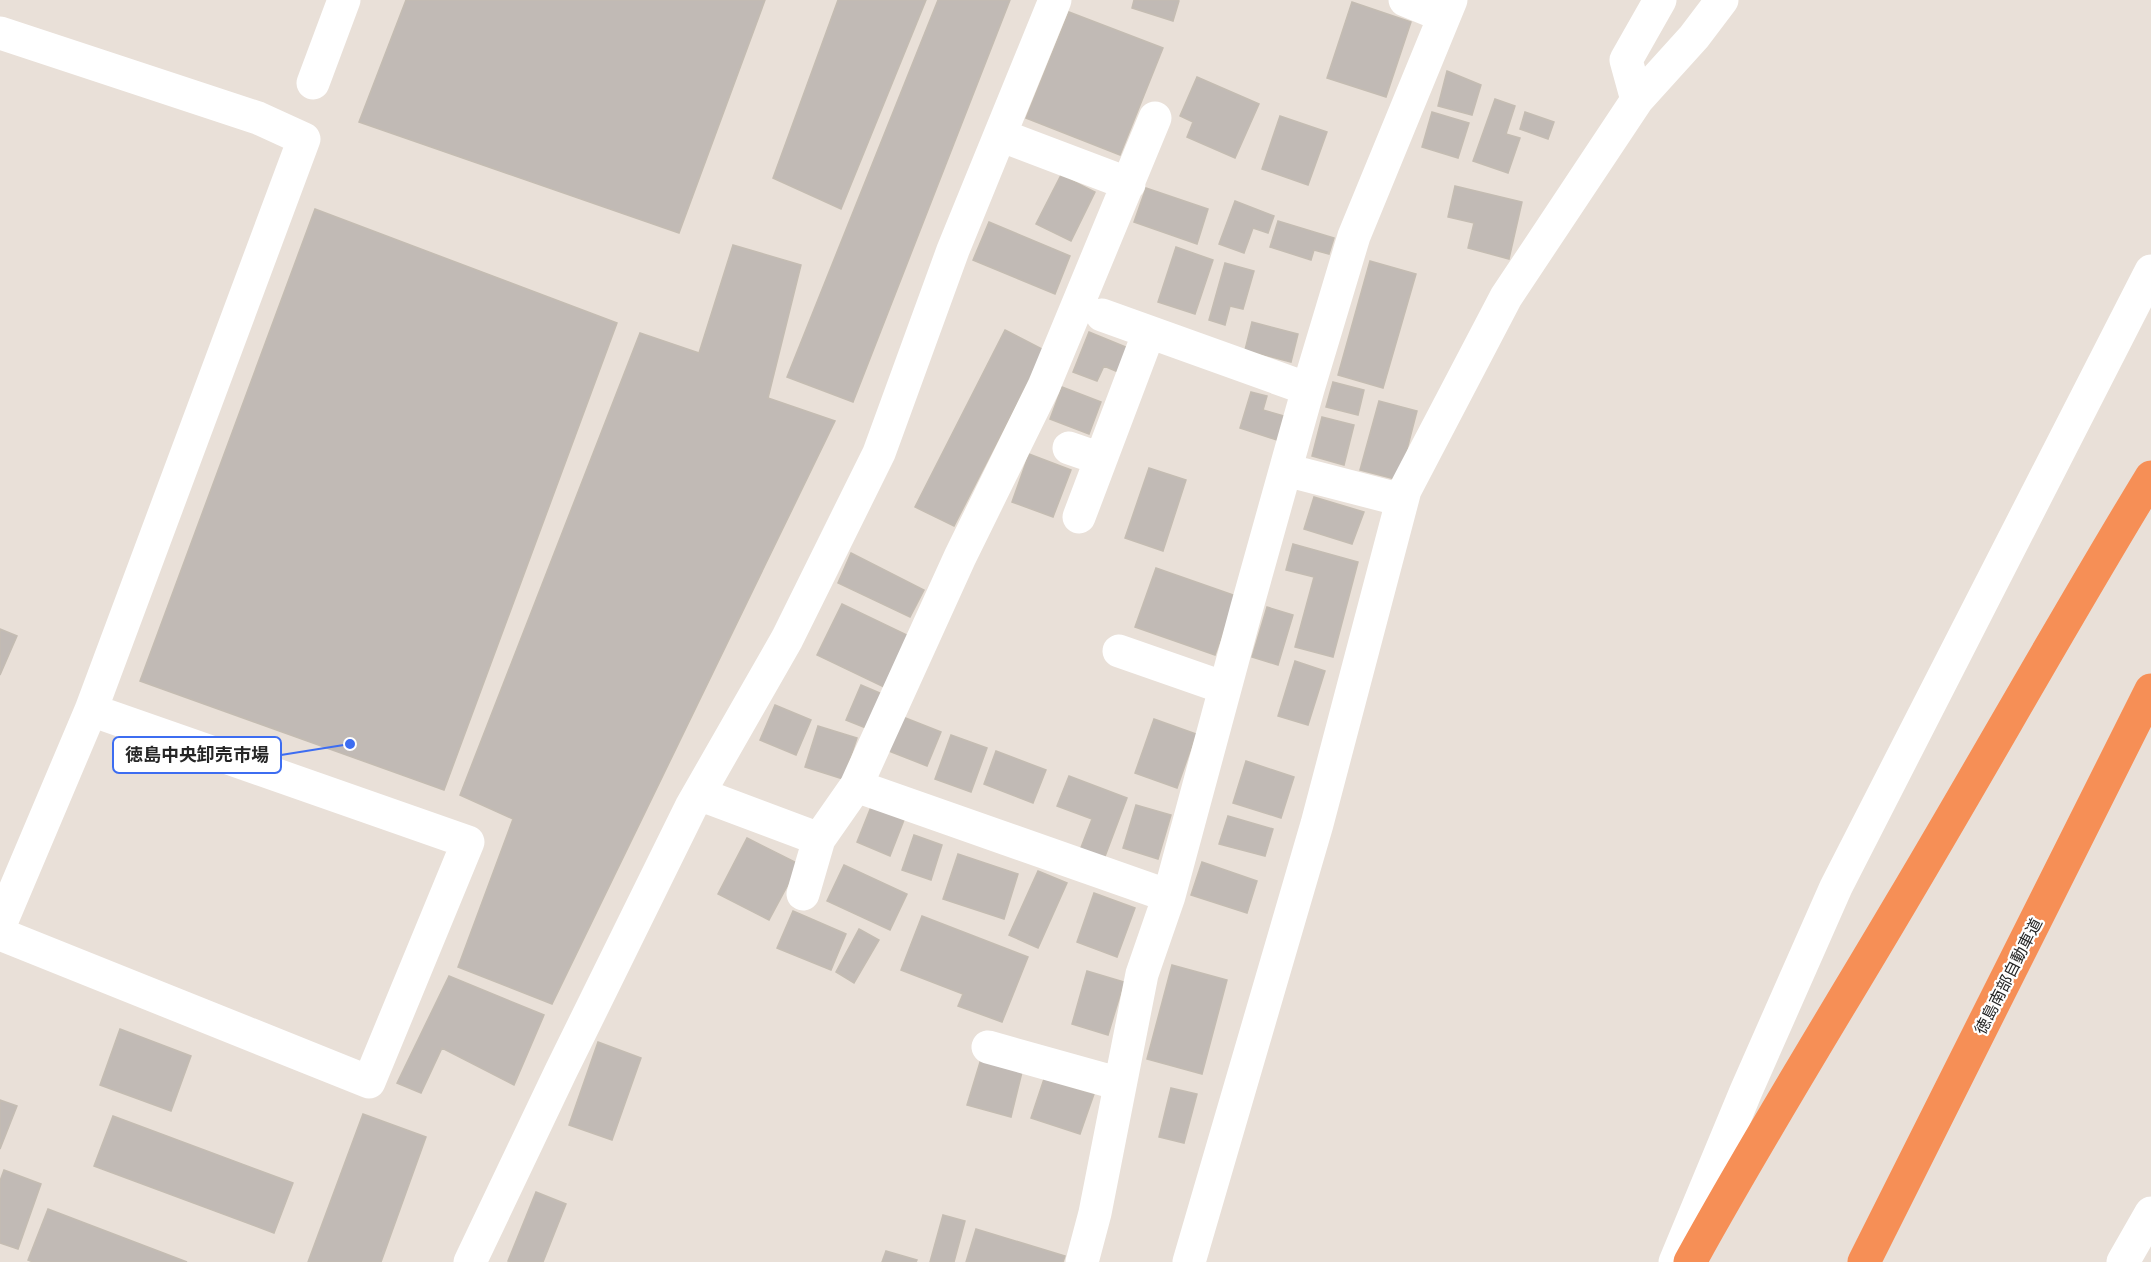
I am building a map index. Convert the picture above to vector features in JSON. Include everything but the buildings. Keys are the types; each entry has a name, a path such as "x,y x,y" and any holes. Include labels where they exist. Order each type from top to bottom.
{"highway":[{"path":"1690,1262 1743,1166 1901,903 2098,563 2151,477"},
{"name":"徳島南部自動車道","path":"1864,1262 2151,690"}],"street":[{"path":"313,83 344,0"},
{"path":"470,1262 561,1071 699,794 788,639 879,453 953,250 1055,0"},
{"path":"1082,1262 1095,1214 1142,974 1169,896 1308,389 1354,236 1448,8 1405,0"},
{"path":"1637,100 1626,60 1660,0"},
{"path":"1189,1262 1317,824 1405,489 1506,297 1637,100 1694,37 1722,0"},
{"path":"0,33 258,118 304,139 92,710 0,925"},
{"path":"803,894 819,839 856,786 960,557 1044,386 1155,118"},
{"path":"1000,135 1129,184"},
{"path":"1675,1262 1746,1091 1836,887 2151,271"},
{"path":"1102,315 1308,389"},
{"path":"1079,517 1149,332"},
{"path":"1069,448 1101,459"},
{"path":"1286,470 1402,500"},
{"path":"1119,651 1225,688"},
{"path":"0,934 369,1082 468,842 92,710"},
{"path":"856,786 1169,896"},
{"path":"699,794 819,839"},
{"path":"988,1047 1120,1083"},
{"path":"2123,1262 2151,1213"}],"place":[{"name":"徳島中央卸売市場","path":"350,744"}]}
